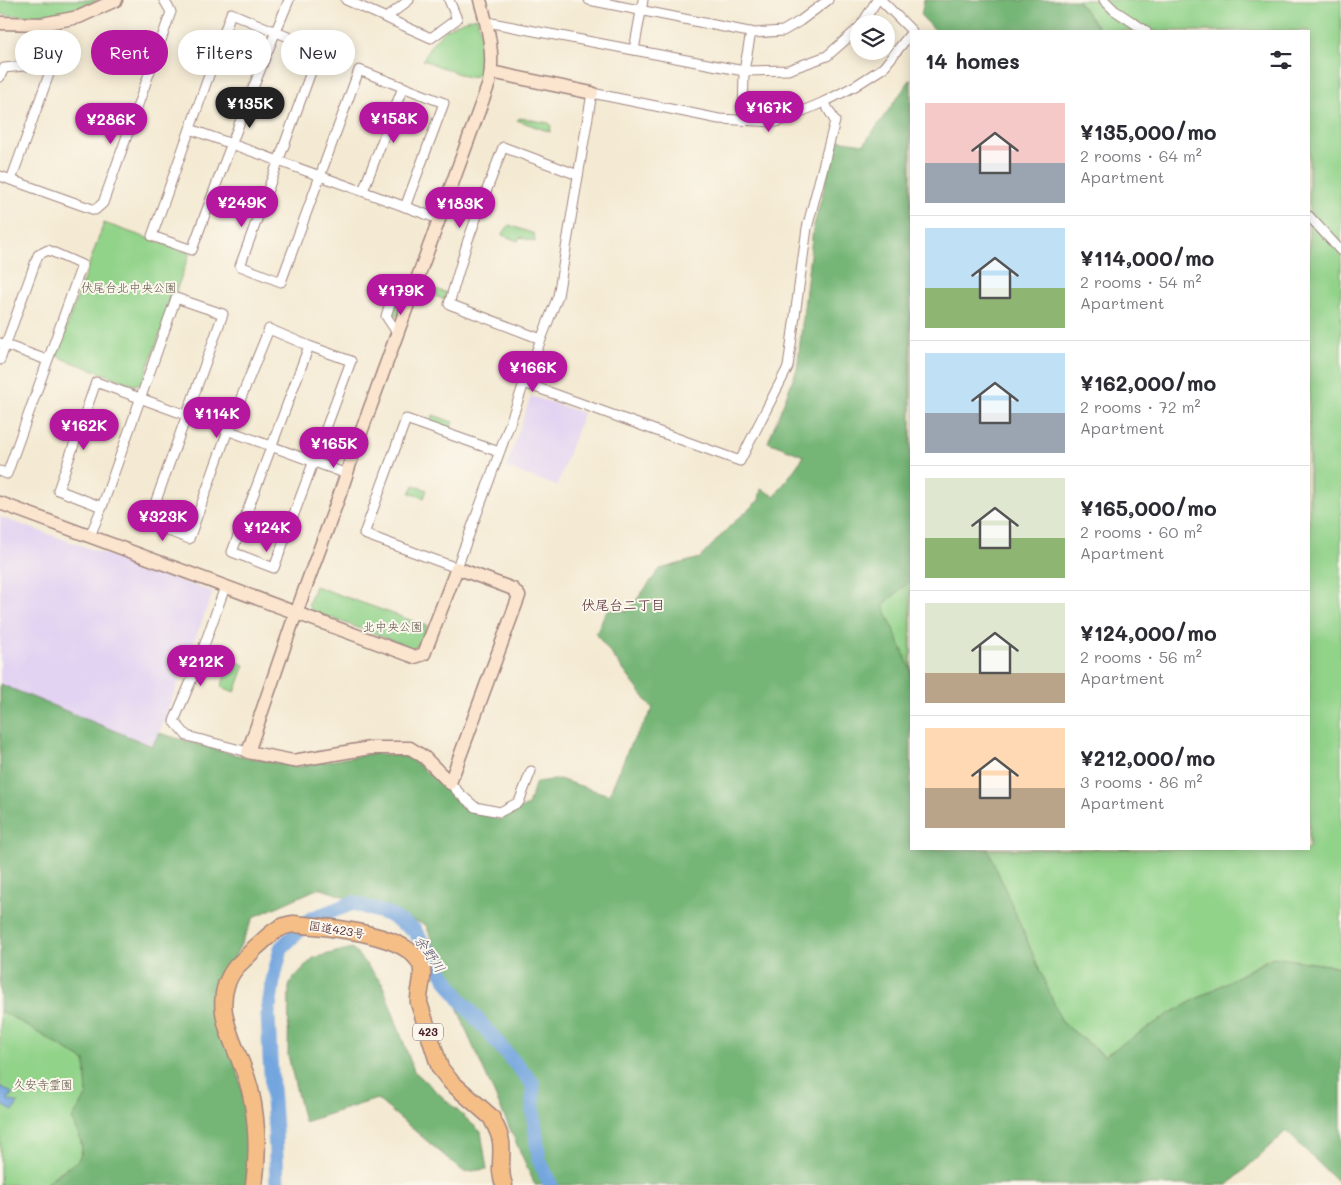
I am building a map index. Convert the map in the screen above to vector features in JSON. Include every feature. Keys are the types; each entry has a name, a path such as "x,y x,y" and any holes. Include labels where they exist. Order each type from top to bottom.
{"highway":[{"name":"国道423号","path":"254,1185 257,1149 252,1101 247,1080 227,1030 223,1001 228,983 236,968 270,934 284,925 293,924 355,931 391,942 412,952 421,967 419,1003 436,1058 445,1075 486,1113 496,1126 502,1144 500,1172 504,1185"}],"street":[{"path":"0,23 42,24 70,19 79,17 116,0"},
{"path":"0,176 95,210 103,203 171,12 164,0"},
{"path":"289,0 276,31 231,145 192,250 152,236 231,12 276,31 319,50 240,266 281,282 359,70 444,103 404,207"},
{"path":"346,0 431,38 457,18 449,0"},
{"path":"386,18 409,0"},
{"path":"248,752 296,614 489,83 491,42 480,0"},
{"path":"589,0 750,32 783,31 828,0"},
{"path":"634,50 643,0"},
{"path":"868,15 877,0"},
{"path":"881,0 910,31"},
{"path":"1104,0 1114,10 1144,30"},
{"path":"487,22 744,71 788,70 796,68 827,56 850,36"},
{"path":"743,120 744,71 750,32"},
{"path":"491,72 719,119 777,122 824,102 883,68 910,33"},
{"path":"0,77 4,68 53,63 12,180"},
{"path":"363,191 403,87"},
{"path":"0,503 296,614 415,656 424,654 558,296 592,93"},
{"path":"524,383 740,461 788,367 807,228 835,121 824,102"},
{"path":"190,128 231,145 321,175 439,219"},
{"path":"541,339 449,304 468,240 503,147 578,175"},
{"path":"1310,217 1341,252"},
{"path":"0,360 3,344 38,255 48,250 82,265 7,474 0,471"},
{"path":"398,334 386,316 395,288 416,285"},
{"path":"90,536 176,298 222,314 148,523 189,540 228,430 269,329 351,361 274,568 232,552 309,346"},
{"path":"3,344 47,360"},
{"path":"102,507 58,490 96,382 347,474"},
{"path":"450,783 519,596 513,589 364,534 406,419 499,452"},
{"path":"225,587 194,674 174,721 187,736 248,752 293,761 370,748 410,748 424,757 475,807 500,812 519,802 532,771"}],"shaded area":[{"path":"531,396 583,413 557,486 506,468"},
{"path":"0,517 213,592 159,733 152,746 0,684"}],"green space":[{"path":"99,0 50,14 25,16 0,14 0,1"},
{"path":"924,0 1077,0 1099,30 935,30 921,16"},
{"path":"1077,0 1341,0 1341,967 1272,957 1169,1014 1105,1056 1062,1022 981,850 1310,850 1310,30 1100,30"},
{"path":"477,17 484,50 482,75 467,77 423,60 438,36 444,31 459,23"},
{"path":"910,80 910,581 883,605 910,668 910,850 988,850 1062,1022 1104,1056 1169,1014 1273,957 1341,967 1341,1185 1286,1131 1228,1185 535,1185 468,1035 426,925 319,888 254,917 219,990 248,1121 250,1146 247,1185 45,1185 72,1165 81,1153 82,1145 72,1119 87,1095 85,1061 2,1011 0,1014 0,684 152,746 159,733 228,753 296,767 374,753 409,757 473,811 499,820 528,805 536,782 559,779 609,795 630,745 653,709 596,634 607,610 628,611 660,569 700,558 730,526 759,500 761,489 775,496 804,456 768,442 797,369 813,229 837,140 864,144"},
{"path":"520,118 549,123 551,125 550,132 517,120"},
{"name":"伏尾台北中央公園","path":"104,223 190,253 142,383 134,385 56,356"},
{"path":"509,225 534,234 535,242 520,237 518,241 502,235"},
{"path":"427,286 447,293 445,300 425,292"},
{"path":"401,295 404,297 398,316 394,315 392,311 397,297"},
{"path":"433,415 453,422 450,429 430,423"},
{"path":"414,485 427,490 424,498 410,493"},
{"path":"910,581 910,671 883,605"},
{"name":"北中央公園","path":"315,586 427,626 420,644 413,648 312,611 308,605"},
{"path":"235,661 245,665 235,692 221,687 230,663"},
{"path":"352,948 382,983 414,1071 481,1132 487,1169 464,1172 377,1099 304,1122 288,1055 289,983 313,958"},
{"name":"久安寺霊園","path":"2,1011 85,1061 87,1095 72,1119 79,1135 81,1155 77,1161 44,1185 0,1185 0,1014"}],"water":[{"path":"0,1086 12,1093 8,1100 18,1103 13,1111 0,1104"}],"waterway":[{"name":"余野川","path":"277,1185 268,1013 281,948 311,919 353,903 388,914 414,930 459,998 533,1084 533,1109 539,1160 551,1185"}],"district":[{"name":"伏尾台二丁目","path":"623,605"}]}
